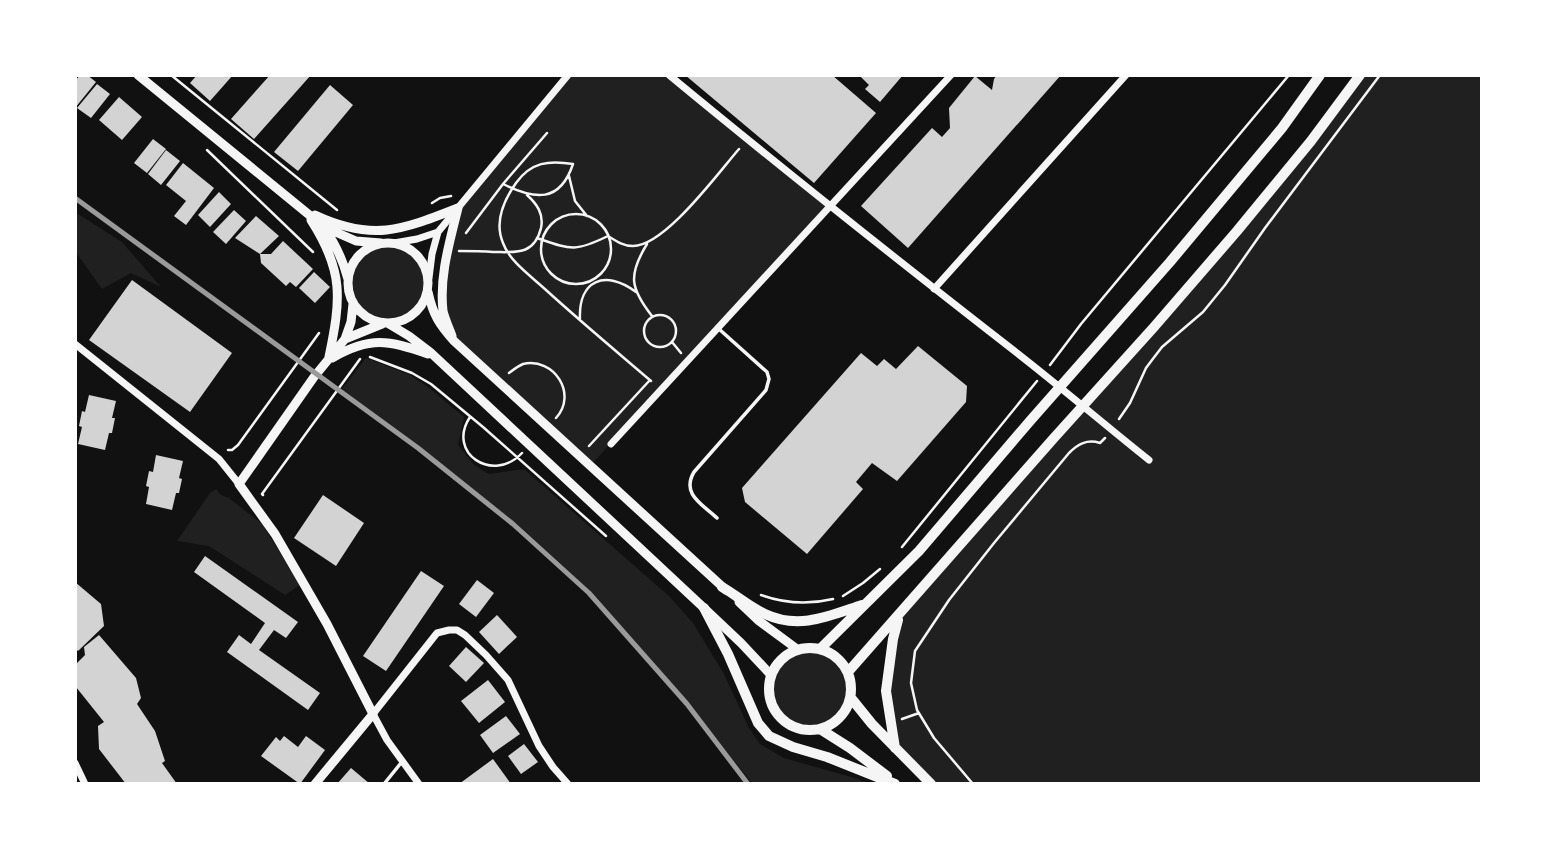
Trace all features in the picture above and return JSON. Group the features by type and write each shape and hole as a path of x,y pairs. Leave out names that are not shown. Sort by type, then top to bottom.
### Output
{"main road":[{"path":"821,649 919,551 1170,262 1282,128 1320,75"},
{"path":"848,672 1237,231 1311,141 1360,75"},
{"path":"722,587 765,614 791,622 812,621 868,602"},
{"path":"704,608 728,654 758,723 769,736 896,784"},
{"path":"895,748 886,691 898,616"},
{"path":"797,649 821,649 832,653 842,662 852,685 851,698 847,709 831,725 808,730 795,728 784,721 770,701 771,675 786,655 797,649"},
{"path":"851,698 872,724 931,784"},
{"path":"820,729 850,748 896,784"}],"street":[{"path":"138,75 324,227 343,260 349,293 361,314 409,336 435,357 741,643 771,675"},
{"path":"568,75 438,232 429,278 428,292 432,310 439,324 454,341 759,621 797,649"},
{"path":"669,75 1149,460"},
{"path":"611,444 951,75"},
{"path":"934,289 1126,75"},
{"path":"304,210 348,229 374,232 396,230 458,208"},
{"path":"454,341 443,312 443,292 447,255 458,208"},
{"path":"304,210 324,241 335,268 338,301 328,361"},
{"path":"324,227 356,241 381,243 417,239 438,232"},
{"path":"348,280 351,267 358,256 381,243"},
{"path":"394,243 407,247 418,255 429,278"},
{"path":"345,339 386,324 402,322 414,315 423,305 428,292"},
{"path":"239,484 314,377 345,339 353,304"},
{"path":"328,361 363,343 385,342 400,344 435,357"},
{"path":"75,344 219,459 239,484 275,534 327,624 387,740 419,784"},
{"path":"315,784 437,633 449,630 457,630 465,635 508,680 539,746 568,784"},
{"path":"75,763 85,784"}],"lane":[{"path":"717,518 692,495 690,479 766,390 769,379 767,372 718,328"},
{"path":"384,784 403,761"}],"path":[{"path":"171,75 340,212"},
{"path":"895,555 1081,324 1289,75"},
{"path":"973,784 934,738 917,710 911,683 915,650 949,600 1069,453 1081,443 1100,443 1111,431 1130,403 1152,360 1162,347 1203,312 1225,285 1380,75"},
{"path":"464,235 547,133"},
{"path":"608,236 635,246 649,241 674,224 747,140"},
{"path":"202,145 319,257"},
{"path":"503,184 512,188 524,193 533,195 550,193 565,183 573,164 541,164 524,173 512,188 502,210 499,225 503,243 516,263 661,389"},
{"path":"569,176 576,201 587,216"},
{"path":"461,243 458,251 517,253 530,247 537,238 542,215 534,201 524,193"},
{"path":"576,214 587,216 606,230 611,254 600,275 578,284 567,283 557,279 543,261 542,240 555,221 576,214"},
{"path":"537,238 574,248 608,236"},
{"path":"649,241 635,266 633,283 642,303 653,316"},
{"path":"580,321 580,302 586,288 592,284 615,281 636,292"},
{"path":"653,316 667,316 674,323 675,338 668,345 658,347 646,339 646,324 653,316"},
{"path":"225,451 238,445 325,326"},
{"path":"268,504 262,494 364,354 412,373 431,384 609,539"},
{"path":"590,447 650,380"},
{"path":"549,410 559,419"},
{"path":"779,602 799,604 841,597 863,583 887,562"}],"shaded area":[{"path":"568,75 669,75 830,206 590,466 454,341 443,292 458,208"},
{"path":"1360,75 1482,75 1482,784 931,784 895,748 886,698 898,616 1123,361"},
{"path":"75,212 122,242 161,287 131,273 102,289 75,251"},
{"path":"389,245 404,248 416,257 425,269 428,284 425,299 416,311 404,320 389,323 374,320 362,311 353,299 350,284 353,269 362,257 374,248"},
{"path":"366,358 410,375 464,417 458,445 474,465 489,474 524,469 670,597 693,623 724,674 749,728 760,744 784,758 869,784 753,784 661,671 592,592 515,522 342,389"},
{"path":"216,489 262,524 300,585 285,595 209,546 177,541 210,493"},
{"path":"803,651 817,651 831,657 842,668 848,689 845,704 837,716 817,727 803,727 789,721 778,710 772,696 772,682 778,668 789,657"}],"building":[{"path":"80,75 87,75 96,82 75,108 75,81"},
{"path":"197,75 233,75 210,101 190,83"},
{"path":"270,75 311,75 254,139 231,119"},
{"path":"685,75 832,75 876,113 814,183"},
{"path":"859,75 903,75 880,102 865,89 869,85"},
{"path":"997,75 1061,75 908,248 861,206 932,128 942,137 950,128 949,108 975,76 992,90"},
{"path":"97,84 110,94 91,118 77,108"},
{"path":"330,85 353,105 298,171 274,152"},
{"path":"119,97 142,117 122,140 99,120"},
{"path":"153,139 166,149 147,173 134,163"},
{"path":"166,150 180,161 161,185 148,174"},
{"path":"183,163 214,188 186,225 174,216 186,201 166,185"},
{"path":"219,192 231,204 210,227 198,215"},
{"path":"234,210 246,221 226,244 213,232"},
{"path":"256,216 279,236 260,254 235,238"},
{"path":"283,241 313,269 296,287 290,282 286,286 261,263 260,254 271,254"},
{"path":"314,272 330,287 315,303 299,288"},
{"path":"132,280 232,353 190,412 89,340"},
{"path":"918,346 967,386 966,402 897,481 872,463 856,482 863,489 807,554 745,502 742,488 861,353 877,366 884,359 896,369"},
{"path":"89,395 116,401 112,433 109,433 105,450 78,444 82,411 85,412"},
{"path":"156,455 183,461 179,493 176,493 172,510 146,504 149,471 153,472"},
{"path":"323,495 364,523 336,566 294,538"},
{"path":"205,556 298,622 286,638 274,630 259,650 320,693 308,710 227,652 239,635 251,644 265,623 194,572"},
{"path":"421,571 444,586 386,671 363,656"},
{"path":"477,580 494,593 476,617 459,604"},
{"path":"75,582 101,604 104,626 78,651 75,648"},
{"path":"497,615 517,637 499,654 479,632"},
{"path":"99,635 136,678 141,698 137,704 155,731 165,761 162,763 177,784 126,784 99,749 98,726 104,722 76,687 75,665 85,655 84,647"},
{"path":"466,647 484,663 466,682 449,666"},
{"path":"488,680 505,702 479,723 461,701"},
{"path":"506,716 520,734 493,753 480,735"},
{"path":"284,736 298,747 306,736 325,750 300,784 261,756 276,737 280,741"},
{"path":"524,744 538,762 521,774 508,756"},
{"path":"493,759 511,784 459,784"},
{"path":"351,768 370,784 337,784"}],"railway":[{"path":"75,198 418,448 513,524 589,593 687,704 748,784"}]}
